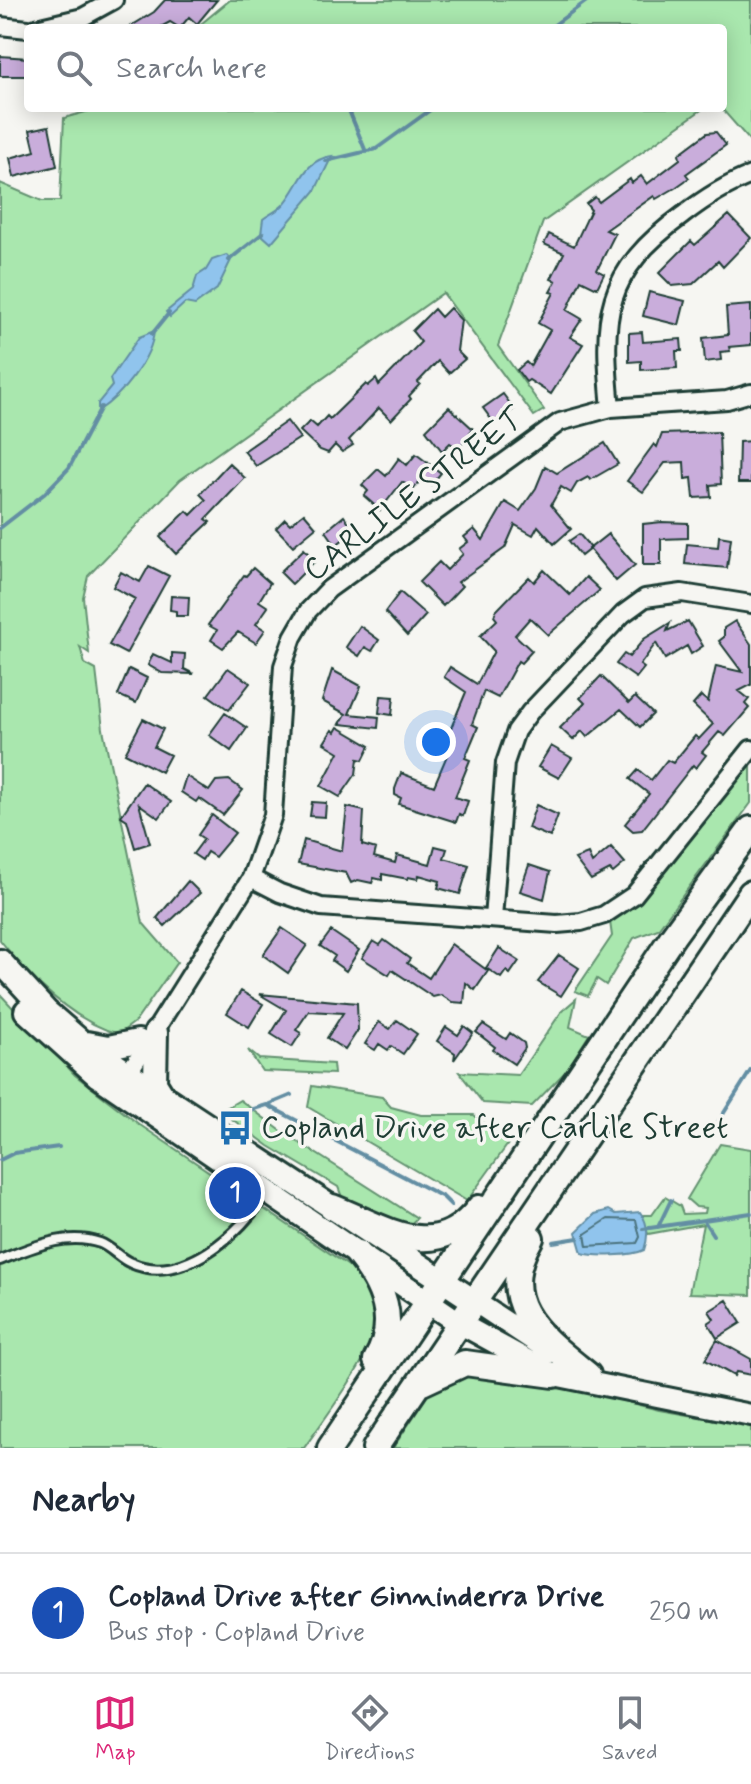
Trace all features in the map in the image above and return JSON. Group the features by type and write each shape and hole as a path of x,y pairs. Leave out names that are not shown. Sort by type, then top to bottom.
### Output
{"main road":[{"path":"335,1441 533,1141 673,936 751,829"},
{"path":"588,1375 549,1344 526,1315 516,1289 520,1257 604,1108 751,893"},
{"path":"0,961 46,1011 122,1077"},
{"path":"0,979 50,1037 122,1077 168,1109 208,1128 474,1301"},
{"path":"82,1042 108,1047 152,1030 155,1083 183,1136 459,1323"},
{"path":"332,1207 405,1237 441,1239 465,1226 533,1141"},
{"path":"375,1448 570,1166"},
{"path":"335,1441 384,1347 389,1326 379,1286 357,1253"},
{"path":"416,1386 465,1363 554,1375"}],"street":[{"path":"53,24 83,17 114,0"},
{"path":"0,26 24,29"},
{"path":"611,408 606,327 615,292 629,265 658,233 723,185 751,175"},
{"name":"CARLILE STREET","path":"122,1077 251,878 273,815 283,666 293,637 308,611 340,579 538,435 573,417 611,408 727,400 751,393"},
{"path":"493,919 505,763 516,731 530,712 623,614 645,598 682,593 751,604"},
{"path":"251,878 280,893 321,907 581,922 615,910 642,886 751,749"},
{"path":"474,1301 588,1375 751,1415"},
{"path":"459,1323 554,1375 641,1389"}],"lane":[{"path":"0,1260 52,1240 100,1243 132,1264 166,1269 219,1247 248,1222 267,1193"}],"green space":[{"path":"230,0 751,0 751,142 725,112 727,112 727,24 201,24"},
{"path":"86,112 698,112 543,222 498,346 544,410 534,416 443,293 180,480 88,576 83,597 89,653 80,647 85,664 96,670 103,729 143,923 177,962 136,1021 119,1034 69,1009 24,969 0,940 0,183 42,201 60,201 64,118"},
{"path":"751,761 751,803 658,929 634,938 606,985 597,979 588,996 575,991 612,936 610,922 635,903"},
{"path":"0,994 75,1075 140,1125 353,1269 373,1307 375,1332 354,1375 304,1448 0,1448"},
{"path":"576,999 570,1027 589,1035 566,1071 532,1106 483,1103 459,1072 518,1075 562,1011"},
{"path":"248,1050 259,1059 333,1064 334,1074 262,1071"},
{"path":"312,1086 382,1097 391,1107 421,1115 474,1115 508,1144 467,1201 308,1107"},
{"path":"240,1100 284,1133 417,1218 405,1229 342,1197 338,1187 269,1146 221,1111"},
{"path":"720,1144 751,1149 751,1295 689,1293 703,1224 648,1234 642,1215 652,1215 665,1197 680,1206 683,1214 705,1213 706,1208 696,1207 687,1199"},
{"path":"455,1371 509,1372 659,1410 751,1426 751,1448 393,1448 428,1395"}],"water":[{"path":"332,156 315,191 271,243 261,234 263,219 284,204 309,168 322,158"},
{"path":"226,255 232,258 217,289 195,305 185,303 170,317 166,312 193,290 197,276 206,270 212,260"},
{"path":"154,331 148,353 134,376 98,411 98,403 112,386 110,379 139,337"},
{"path":"609,1210 616,1214 640,1212 647,1230 644,1250 613,1255 582,1253 576,1232 595,1214"}],"building":[{"path":"165,0 217,0 197,24 189,17 183,24 134,24 154,12"},
{"path":"0,56 24,58 24,76 0,76"},
{"path":"49,126 57,166 14,177 10,158 35,151 30,130"},
{"path":"716,132 726,145 686,174 689,178 656,199 654,196 606,230 615,234 597,270 604,274 597,288 581,280 567,310 582,319 570,337 583,344 551,394 529,380 526,382 517,370 526,362 530,366 550,330 538,323 554,293 550,292 556,281 551,279 564,253 544,244 549,234 574,246 591,210 586,204 595,197 599,202 630,179 632,183 641,176 647,184 680,159 679,154 707,133"},
{"path":"729,215 751,238 723,267 718,261 693,284 672,286 659,273 691,241 695,245"},
{"path":"649,292 685,301 679,325 643,316"},
{"path":"751,305 751,345 729,347 730,351 720,352 721,360 705,362 703,338 728,335 726,307"},
{"path":"450,308 461,320 457,351 465,359 449,373 438,361 418,382 420,384 409,396 411,399 391,420 379,408 349,440 353,445 342,452 335,445 328,453 320,450 300,431 310,421 317,427 327,416 330,419 366,384 368,386 376,379 379,385 421,342 412,331 434,309 441,317"},
{"path":"642,332 643,342 681,339 682,351 676,351 677,368 641,370 641,361 629,362 629,333"},
{"path":"503,394 514,409 494,423 483,408"},
{"path":"449,407 473,429 459,449 450,443 442,451 426,430"},
{"path":"287,421 300,438 256,466 244,451"},
{"path":"719,432 721,484 710,485 711,497 694,498 692,478 685,479 684,462 665,463 643,492 627,481 654,444 657,447 662,434"},
{"path":"751,441 751,483 738,483 739,442"},
{"path":"605,443 618,464 590,480 588,477 577,483 571,493 561,487 551,505 571,529 554,544 538,526 533,535 515,525 505,548 458,582 462,586 443,606 419,582 439,562 447,570 463,554 459,549 468,542 464,537 474,529 483,540 505,502 520,511 536,488 545,466 557,473"},
{"path":"416,454 441,473 431,485 422,478 414,489 402,482 380,510 364,496 368,491 362,485 378,469 386,476 399,458 407,465"},
{"path":"229,463 245,478 206,519 210,522 176,554 160,537 187,511 191,515 206,500 200,494"},
{"path":"304,513 316,527 293,546 276,528 285,519 290,524"},
{"path":"344,516 355,530 336,545 326,531"},
{"path":"688,523 688,538 661,539 661,565 643,565 643,524"},
{"path":"579,534 591,548 581,556 569,541"},
{"path":"608,534 635,565 616,581 589,549"},
{"path":"719,536 731,538 727,568 685,564 687,544 718,547"},
{"path":"304,549 315,561 292,584 280,572"},
{"path":"149,566 169,576 126,654 109,645 135,599 113,587 121,572 140,582"},
{"path":"253,568 270,583 259,601 268,607 256,624 265,630 256,643 238,632 223,648 211,640 217,630 208,625 244,575"},
{"path":"544,570 570,595 586,577 600,590 548,635 530,618 515,635 532,651 521,663 518,661 498,698 484,691 472,724 478,727 465,758 470,760 455,797 468,801 463,816 459,814 456,822 399,804 401,798 395,795 395,789 401,773 434,786 448,753 431,746 435,735 446,740 466,692 444,677 450,667 477,684 494,651 480,636 497,620 494,616 496,611 529,577 534,582"},
{"path":"400,592 426,615 407,636 385,612"},
{"path":"171,596 189,597 188,616 176,616 176,611 170,610"},
{"path":"688,621 703,646 691,654 687,646 665,659 656,643 640,665 644,668 636,678 616,664 624,654 629,657 644,639 670,623 667,631"},
{"path":"735,621 751,644 751,685 739,691 749,699 745,704 749,708 725,736 719,732 702,752 706,755 696,768 693,765 642,830 633,831 625,824 649,794 630,779 638,770 651,780 667,760 673,763 695,736 699,739 713,724 693,705 701,696 708,702 716,666 742,672 719,641 724,637 724,628"},
{"path":"360,626 379,640 372,651 365,647 359,656 346,647"},
{"path":"172,653 185,654 184,669 194,674 162,673 148,665 153,654 172,663"},
{"path":"228,668 250,683 229,710 208,695"},
{"path":"129,669 147,678 136,703 118,695"},
{"path":"332,670 361,686 349,714 379,717 378,728 340,724 346,714 322,701"},
{"path":"601,676 629,703 635,697 653,714 640,727 621,709 587,737 582,731 573,740 560,728 585,703 580,698"},
{"path":"381,696 394,697 392,715 379,713"},
{"path":"225,713 247,728 231,751 209,735"},
{"path":"143,719 163,729 154,747 170,755 161,772 125,753"},
{"path":"338,727 370,746 363,760 358,759 356,774 340,797 321,786 339,752 324,743 332,730 335,732"},
{"path":"551,746 572,758 559,778 538,767"},
{"path":"186,776 209,791 216,781 229,780 243,790 223,815 199,798 196,802 181,792"},
{"path":"144,783 171,802 159,818 139,804 150,843 135,848 127,820 121,816"},
{"path":"312,802 326,803 325,817 310,816"},
{"path":"536,805 558,815 550,837 528,828"},
{"path":"347,807 364,811 362,845 376,849 374,857 395,863 397,855 430,864 435,846 447,849 444,858 469,865 460,894 438,888 440,881 419,875 418,879 408,879 382,874 382,880 374,878 372,883 358,880 351,883 346,873 298,864 304,840 342,851"},
{"path":"212,815 235,833 215,857 207,852 202,860 193,854 204,839 198,835"},
{"path":"611,847 625,863 613,873 610,870 591,880 575,859 588,854 592,863"},
{"path":"529,865 550,872 544,899 520,891"},
{"path":"188,881 200,893 165,926 157,918"},
{"path":"282,928 307,945 288,973 263,955"},
{"path":"331,931 359,950 346,971 332,961 335,956 320,946"},
{"path":"384,940 410,959 407,963 429,978 451,944 488,971 475,990 466,983 464,1003 452,1002 441,995 433,997 392,970 389,975 362,958 373,941 380,945"},
{"path":"499,948 519,961 510,974 506,971 501,978 486,968"},
{"path":"559,955 579,968 561,996 538,982"},
{"path":"241,991 263,1004 249,1027 227,1013"},
{"path":"259,994 357,1003 358,1030 345,1050 327,1038 343,1013 309,1011 296,1030 301,1033 292,1047 271,1034 286,1010"},
{"path":"397,1020 417,1034 403,1054 391,1046 388,1050 379,1044 375,1050 365,1044 379,1022 390,1029"},
{"path":"483,1024 506,1039 510,1033 524,1043 525,1048 514,1064 493,1050 495,1047 476,1032"},
{"path":"464,1026 473,1033 454,1060 455,1053 437,1041 446,1027 458,1035"},
{"path":"727,1300 741,1323 717,1338 708,1323 714,1319 709,1311"},
{"path":"717,1340 751,1359 751,1375 736,1372 734,1376 705,1360"}],"waterway":[{"path":"555,24 588,0"},
{"path":"350,112 366,152"},
{"path":"326,161 376,149 427,112"},
{"path":"229,260 263,233"},
{"path":"152,334 169,313"},
{"path":"0,528 44,494 69,468 101,407"},
{"path":"715,1127 751,1070"},
{"path":"268,1105 292,1095"},
{"path":"247,1111 267,1105 443,1197 451,1205"},
{"path":"0,1160 14,1153 59,1147"},
{"path":"658,1227 671,1200"},
{"path":"643,1229 751,1213"},
{"path":"704,1221 713,1235"},
{"path":"553,1242 578,1238"}],"place":[{"name":"Copland Drive after Carlile Street","path":"235,1128"},
{"name":"Copland Drive after Ginninderra Drive","path":"235,1193"}]}
